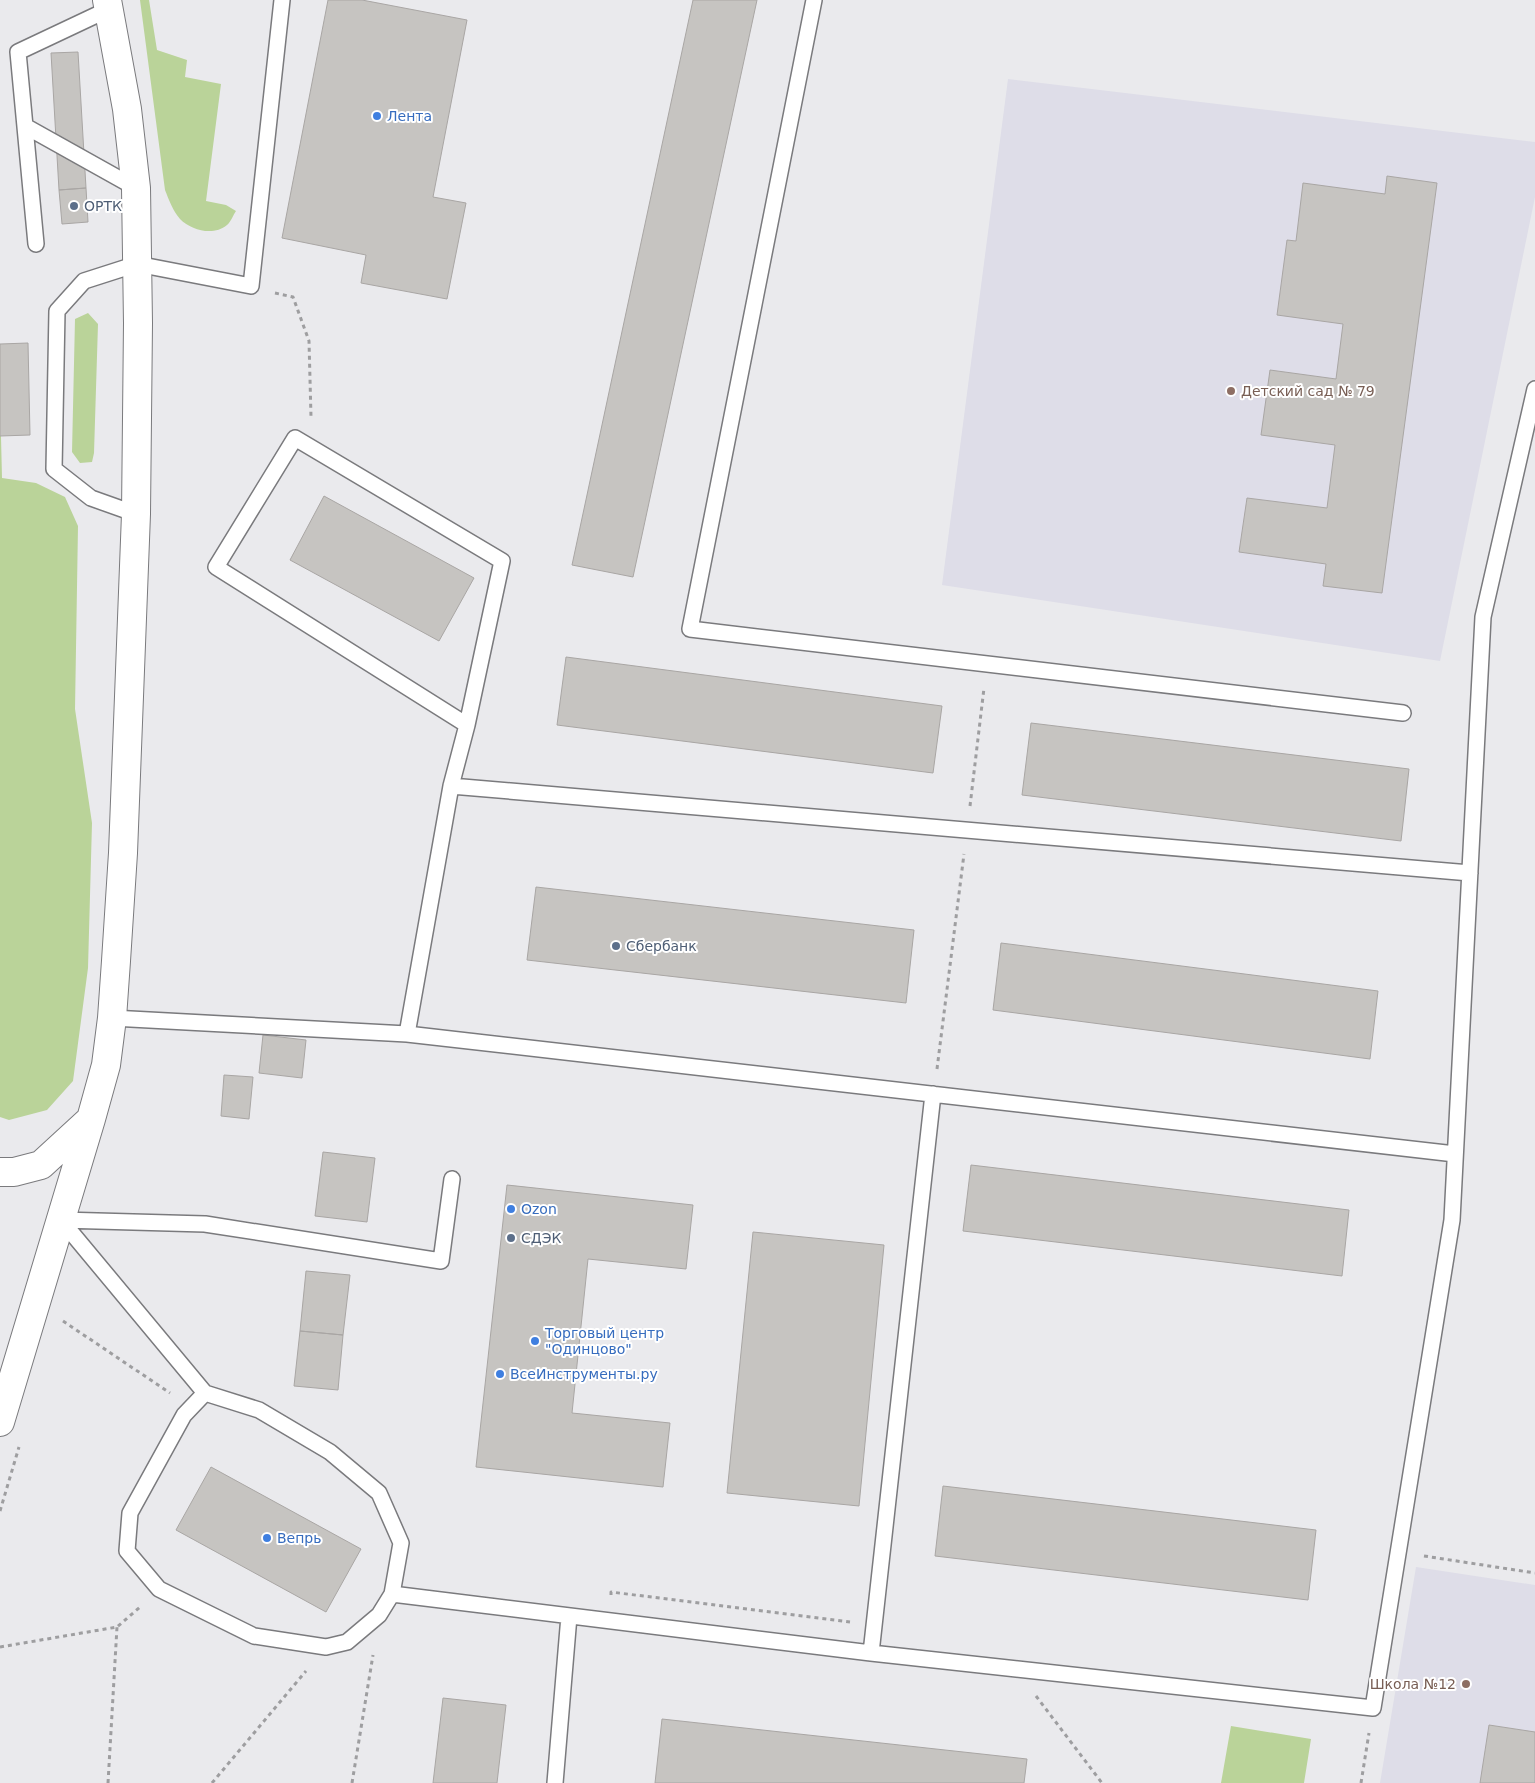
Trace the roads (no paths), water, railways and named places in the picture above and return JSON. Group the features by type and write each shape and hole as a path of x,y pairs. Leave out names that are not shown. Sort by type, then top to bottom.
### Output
{"street":[{"path":"0,1422 91,1120 106,1065 112,1018 124,853 136,514 138,323 136,188 127,109 105,3"},
{"path":"0,1172 14,1172 41,1165 91,1120"}],"lane":[{"path":"136,514 91,498 54,469 57,311 84,281 137,264 251,286 282,0"},
{"path":"814,0 690,629 1403,713"},
{"path":"36,244 18,52 105,3"},
{"path":"25,126 136,188"},
{"path":"392,1594 871,1653 1373,1708 1452,1220 1483,617 1535,389"},
{"path":"407,1034 451,786 467,725 502,561 295,438 216,566 467,725"},
{"path":"451,786 1470,873"},
{"path":"112,1018 407,1034 1455,1154"},
{"path":"871,1653 933,1094"},
{"path":"61,1220 205,1224 441,1261 452,1179"},
{"path":"61,1220 205,1394 258,1410 330,1452 379,1493 401,1543 392,1594 379,1615 348,1642 326,1647 254,1636 159,1589 126,1552 130,1513 184,1415 205,1394"},
{"path":"555,1783 569,1616"}],"place":[{"name":"Лента","path":"377,116"},
{"name":"ОРТК","path":"74,206"},
{"name":"Детский сад № 79","path":"1231,391"},
{"name":"Сбербанк","path":"616,946"},
{"name":"Ozon","path":"511,1209"},
{"name":"СДЭК","path":"511,1238"},
{"name":"Торговый центр \"Одинцово\"","path":"535,1341"},
{"name":"ВсеИнструменты.ру","path":"500,1374"},
{"name":"Вепрь","path":"267,1538"},
{"name":"Школа №12","path":"1466,1684"}]}
